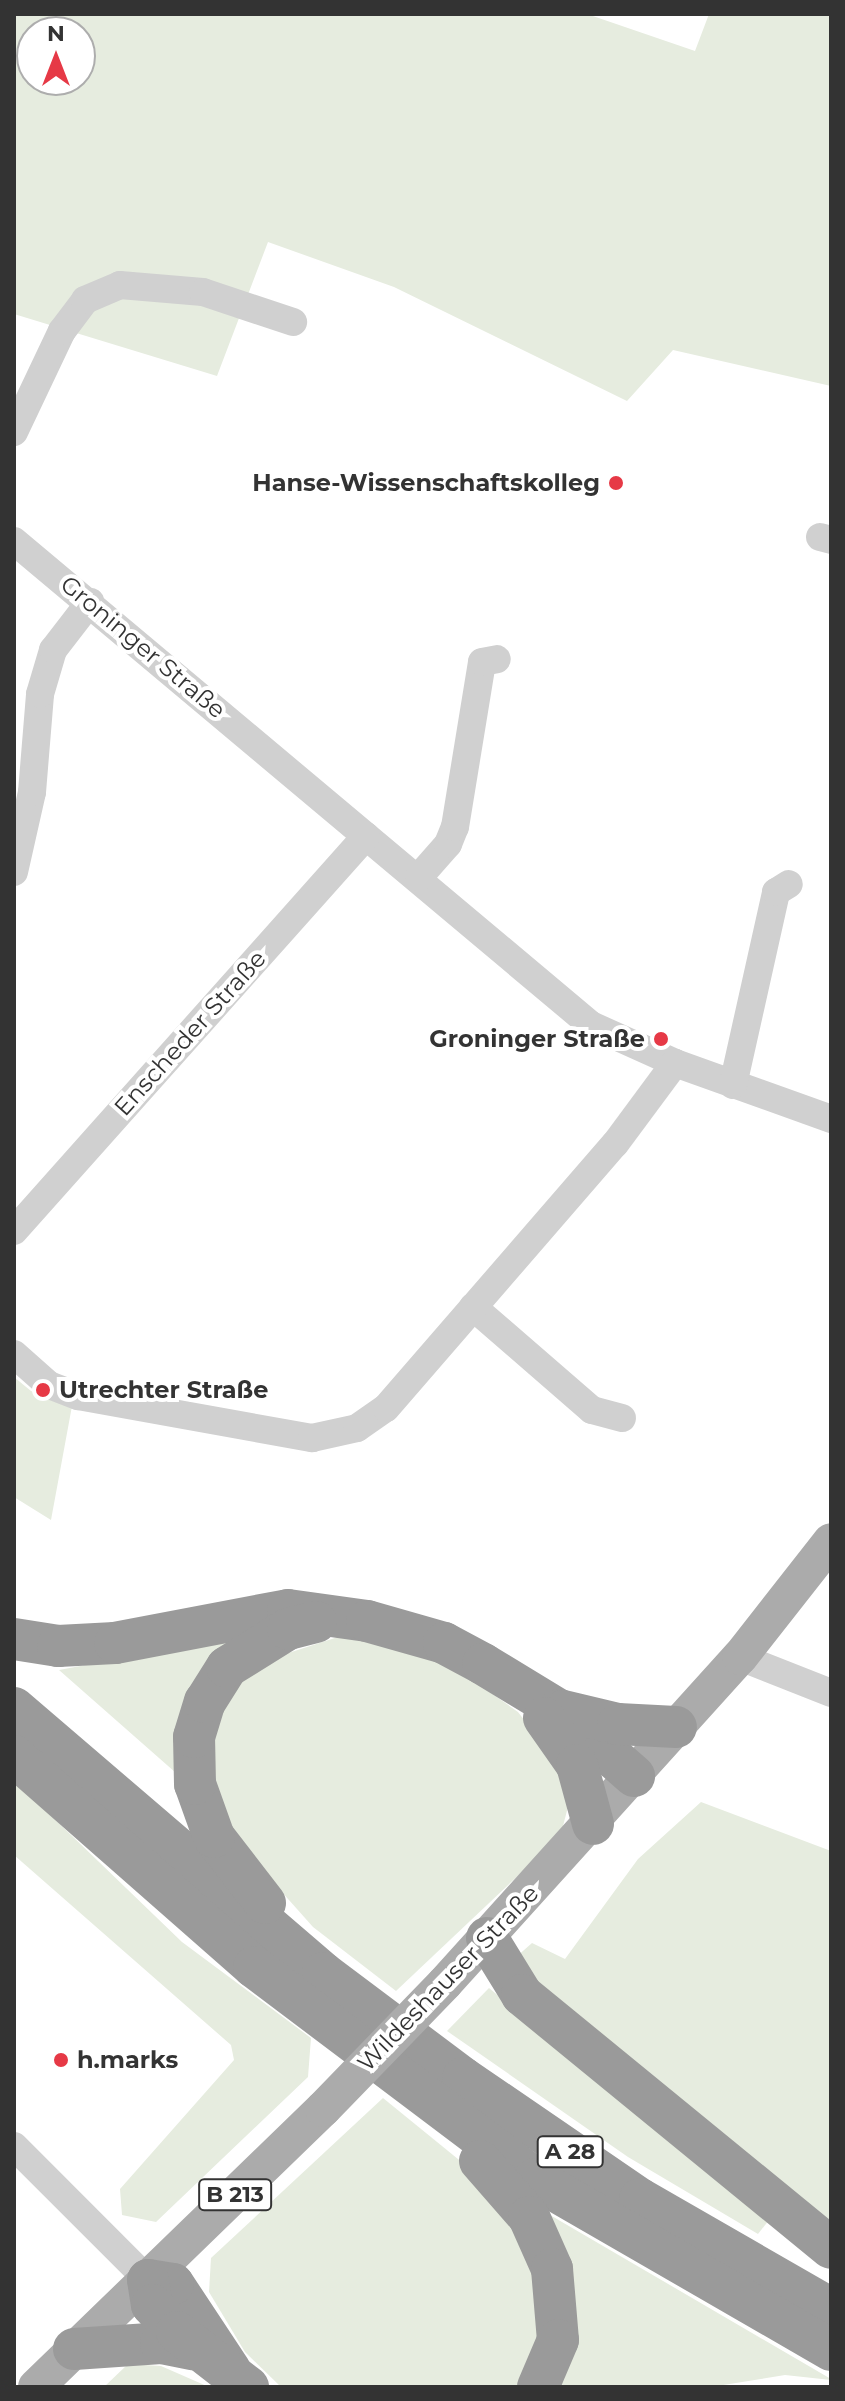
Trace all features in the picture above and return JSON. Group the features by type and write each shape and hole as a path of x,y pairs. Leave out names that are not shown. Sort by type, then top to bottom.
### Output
{"highway":[{"path":"14,1639 58,1646 104,1644 276,1611 336,1617 444,1643 541,1701 634,1776"},
{"path":"323,1973 305,1937 263,1901 214,1837 195,1784 194,1737 205,1702 227,1667 288,1629 336,1617"},
{"path":"541,1701 618,1724 676,1727"},
{"path":"541,1701 577,1765 593,1824"},
{"name":"A 28","path":"14,1708 323,1973 551,2140 640,2199 831,2309"},
{"name":"A 28","path":"14,1756 175,1901 373,2060 535,2179 831,2350"},
{"path":"487,1938 522,1995 831,2248"},
{"path":"373,2060 404,2103 490,2169 529,2217 552,2269 559,2316 551,2364 538,2387"},
{"path":"148,2280 173,2284 239,2379 193,2349 152,2305 148,2280"},
{"path":"74,2349 161,2343 193,2349"}],"main road":[{"name":"Wildeshauser Straße","path":"36,2387 323,2109 445,1983 593,1824 740,1657 831,1541"}],"street":[{"path":"14,432 62,331 85,300 120,285 203,292 293,322"},
{"name":"Groninger Straße","path":"14,541 419,877 591,1025 675,1063 831,1119"},
{"path":"14,872 32,792 40,694 53,650 90,602"},
{"path":"419,877 448,844 455,827 482,662 497,659"},
{"name":"Enscheder Straße","path":"14,1231 366,836"},
{"path":"733,1085 776,892 789,884"},
{"path":"14,1354 49,1385 78,1396 312,1438 357,1428 386,1408 615,1144 675,1063"},
{"path":"473,1307 592,1410 622,1418"},
{"path":"740,1657 831,1693"},
{"path":"14,2146 148,2280"}],"shaded area":[{"path":"14,14 587,14 695,51 709,14 831,14 831,386 673,350 627,401 394,287 268,242 217,376 14,314"},
{"path":"14,1377 31,1391 72,1406 51,1520 14,1497"},
{"path":"233,1634 184,1780 59,1670 91,1664"},
{"path":"338,1637 386,1642 460,1671 518,1712 558,1764 569,1803 563,1826 543,1852 396,1991 313,1927 239,1844 212,1783 213,1719 238,1681 276,1657"},
{"path":"14,1780 182,1942 311,2038 308,2077 156,2222 122,2215 120,2189 234,2060 231,2045 14,1855"},
{"path":"701,1802 831,1851 831,2234 566,2016 515,1958 532,1943 565,1959 638,1859"},
{"path":"489,1988 769,2220 758,2234 628,2157 447,2031"},
{"path":"383,2098 469,2168 517,2225 543,2279 547,2331 521,2387 281,2387 245,2352 209,2292 211,2258"},
{"path":"538,2208 831,2380 785,2375 711,2387 560,2387 573,2345"},
{"path":"128,2364 161,2366 209,2387 104,2387"}],"place":[{"name":"Hanse-Wissenschaftskolleg","path":"616,483"},
{"name":"Groninger Straße","path":"661,1039"},
{"name":"Utrechter Straße","path":"43,1390"},
{"name":"h.marks","path":"61,2060"}]}
